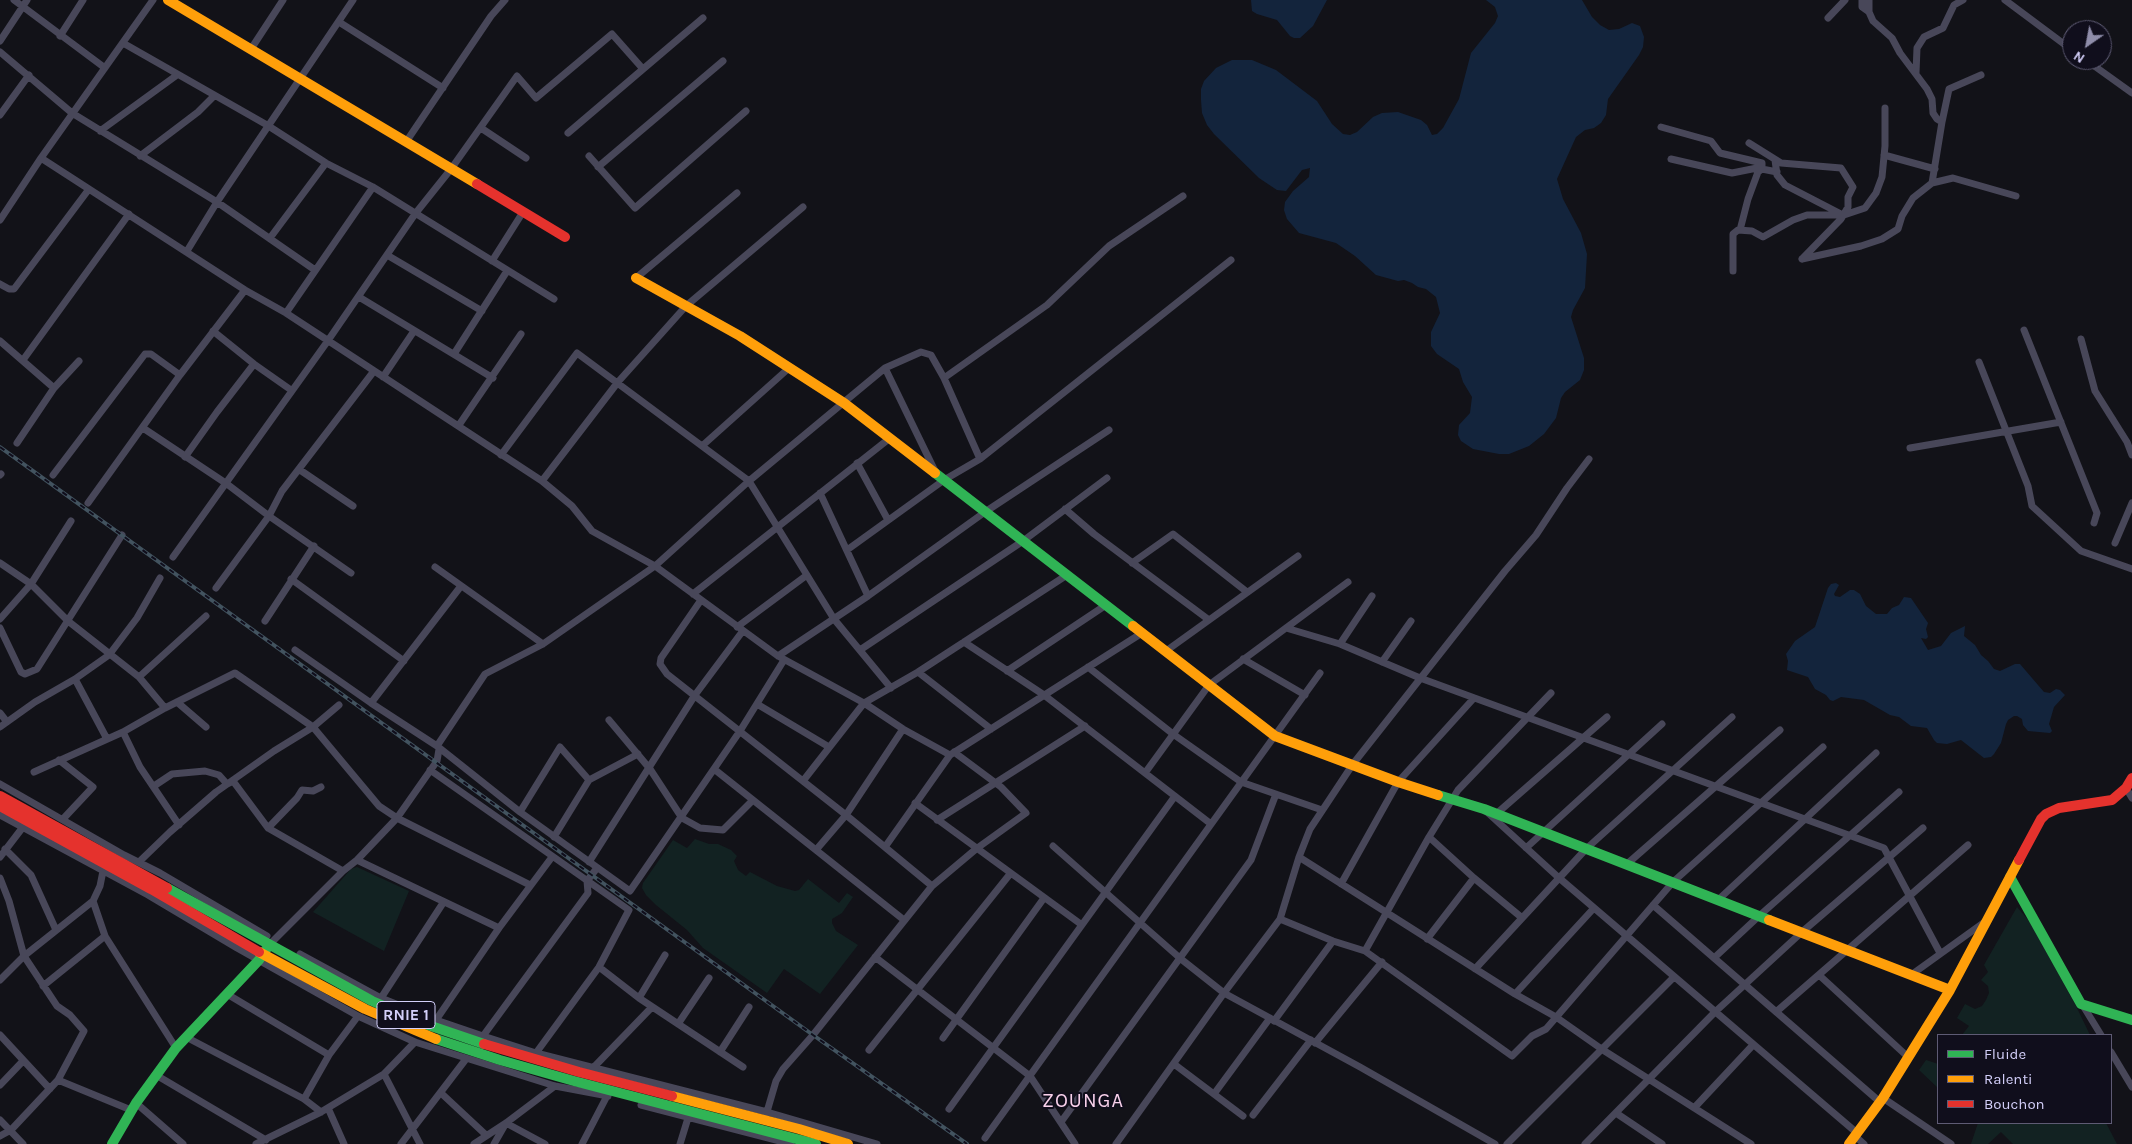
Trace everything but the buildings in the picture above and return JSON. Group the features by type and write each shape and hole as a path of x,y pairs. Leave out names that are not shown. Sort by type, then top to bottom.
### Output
{"main road":[{"path":"168,0 565,237"},
{"path":"636,278 740,336 844,403 1275,736 1452,801 1484,809 1494,816 1586,848 1950,990"},
{"path":"1853,1138 1881,1100 1950,990 2041,820 2046,814 2059,808 2112,800 2126,788 2132,778"},
{"name":"RNIE 1","path":"0,796 271,942 372,1001 428,1025 504,1051 579,1072 766,1116 848,1144"},
{"name":"RNIE 1","path":"0,806 151,888 261,957 365,1009 434,1038 500,1060 574,1081 816,1144"},
{"path":"2010,877 2082,1004 2132,1020"},
{"path":"112,1144 134,1107 176,1048 261,957 271,942"}],"street":[{"path":"14,0 25,3 60,36 105,68"},
{"path":"60,36 83,0"},
{"path":"0,220 72,113 153,0"},
{"path":"187,251 217,202 352,0"},
{"path":"406,142 491,16 505,0"},
{"path":"1828,18 1845,0"},
{"path":"1864,0 1880,29 1892,38 1916,73 1932,99 1933,113 1942,122"},
{"path":"1916,73 1916,48 1924,37 1943,28 1954,5 1963,0"},
{"path":"2005,0 2062,43"},
{"path":"251,50 280,1"},
{"path":"0,41 25,3"},
{"path":"568,133 703,18"},
{"path":"338,22 443,88"},
{"path":"172,557 227,484 291,390 328,342 415,214 451,169 518,76 536,98 612,34 643,69"},
{"path":"123,43 267,126 326,163 373,187 554,299"},
{"path":"0,52 72,113 217,202 315,270"},
{"path":"598,167 723,61"},
{"path":"2100,70 2132,93"},
{"path":"1,110 29,75"},
{"path":"100,131 178,75"},
{"path":"1932,183 1949,89 1981,75"},
{"path":"140,156 198,112 214,96"},
{"path":"1733,271 1733,234 1740,230 1752,232 1763,237 1793,220 1807,215 1844,215 1864,208 1876,193 1882,177 1886,108"},
{"path":"589,156 635,208 746,111"},
{"path":"1661,127 1710,141 1720,153 1762,163 1762,169 1758,172 1752,186 1740,230"},
{"path":"481,128 526,158"},
{"path":"1749,143 1781,163 1841,168 1853,187 1848,197 1848,207 1844,215 1802,259 1861,246 1882,239 1898,230 1902,216 1913,198 1932,183 1952,178 2016,196"},
{"path":"1884,155 1934,169"},
{"path":"41,158 459,425 542,481 572,506 592,531 655,566 781,658 864,703 903,729 952,754 995,783 1026,813 976,849 932,886 813,1035 783,1069 776,1081 766,1116"},
{"path":"1670,159 1732,173 1757,168 1777,172"},
{"path":"1775,160 1777,172 1785,185 1844,215"},
{"path":"270,238 326,163"},
{"path":"286,313 373,187"},
{"path":"0,284 9,289 14,289 18,285 89,189"},
{"path":"636,278 737,193"},
{"path":"944,378 1047,304 1110,246 1183,196"},
{"path":"542,481 618,382 686,306 803,207"},
{"path":"492,261 523,212"},
{"path":"23,360 129,214"},
{"path":"387,255 482,310"},
{"path":"847,550 888,520 940,477 980,459 1231,260"},
{"path":"454,354 508,271"},
{"path":"88,503 180,375 245,290"},
{"path":"359,297 493,378"},
{"path":"2024,330 2097,513 2094,524"},
{"path":"213,331 254,364 291,390"},
{"path":"383,377 414,331"},
{"path":"459,425 493,378 521,334"},
{"path":"2081,339 2095,391 2127,442 2132,455"},
{"path":"0,341 54,388"},
{"path":"271,942 343,870 357,860 397,818 437,761 438,747 481,678 543,644 655,566 749,481 885,368 922,352 931,355 944,378 980,459"},
{"path":"501,455 577,353 749,481 834,619 891,688"},
{"path":"53,475 145,354 151,354 180,375"},
{"path":"17,443 54,388 79,361"},
{"path":"1979,362 2028,486 2032,506 2081,551 2132,569"},
{"path":"185,457 254,364"},
{"path":"702,446 789,368"},
{"path":"885,368 940,477"},
{"path":"216,588 269,516 282,491 300,470 374,371"},
{"path":"1910,448 2061,422"},
{"path":"143,428 227,484 269,516 351,573"},
{"path":"296,650 438,747 520,812 630,891 740,731 757,704 781,658 985,512 1109,430"},
{"path":"693,594 890,438"},
{"path":"1116,1144 1224,993 1280,919 1299,857 1310,830 1353,764 1536,535 1589,459"},
{"path":"858,463 888,520"},
{"path":"300,470 353,506"},
{"path":"860,650 1023,541 1107,478"},
{"path":"820,493 868,596"},
{"path":"2115,544 2132,502"},
{"path":"1065,508 1132,563 1209,620"},
{"path":"0,619 31,584 71,521"},
{"path":"1132,563 1173,534 1247,592"},
{"path":"0,628 21,672 25,674 37,669 122,535"},
{"path":"265,621 314,546"},
{"path":"1166,651 1298,556"},
{"path":"0,563 31,584 68,621 139,677 165,708"},
{"path":"435,567 543,644"},
{"path":"589,862 739,629 807,575"},
{"path":"803,781 864,703 918,672 1067,575"},
{"path":"0,727 35,702 109,655 137,618 160,578"},
{"path":"291,580 404,661"},
{"path":"1145,773 1209,685 1348,582"},
{"path":"371,703 461,586"},
{"path":"1340,644 1372,596"},
{"path":"701,600 661,658 660,664 667,674 846,814 932,886"},
{"path":"1007,671 1106,605"},
{"path":"139,677 206,616"},
{"path":"1382,662 1411,621"},
{"path":"1286,628 1340,644 1420,678 1884,848 1940,953"},
{"path":"885,848 915,803 952,754 1142,633"},
{"path":"964,642 1044,695 1211,824"},
{"path":"1243,659 1305,695"},
{"path":"1088,667 1174,734 1242,782 1322,810"},
{"path":"918,672 991,729"},
{"path":"985,1138 1320,673"},
{"path":"34,772 123,732 165,708 235,674 313,727 379,806 397,818 530,885"},
{"path":"74,679 107,739"},
{"path":"1365,951 1458,790 1551,694"},
{"path":"1341,884 1398,782 1474,698"},
{"path":"178,702 206,727"},
{"path":"757,704 829,747"},
{"path":"140,861 216,792 233,782 274,751 313,727 339,705"},
{"path":"0,712 7,722"},
{"path":"1606,717 1494,816 1558,877 1753,1045 1853,1138 1864,1144"},
{"path":"1475,969 1586,848 1732,717"},
{"path":"609,720 650,769 682,818 700,828 723,830 753,800"},
{"path":"1526,848 1662,724"},
{"path":"937,820 1085,726"},
{"path":"816,850 846,814 903,729"},
{"path":"1627,864 1780,730"},
{"path":"123,732 140,766 179,825"},
{"path":"520,812 560,747 589,780"},
{"path":"1280,919 1333,941 1365,951 1512,1056 1532,1036 1546,1029 1673,882 1823,747"},
{"path":"1718,900 1806,820 1876,752"},
{"path":"554,837 589,780 638,754"},
{"path":"59,760 93,787 63,819"},
{"path":"714,769 904,920"},
{"path":"154,786 172,774 205,770 219,775 228,784 233,782"},
{"path":"430,770 629,910 599,967 536,1053"},
{"path":"233,782 268,828 343,870"},
{"path":"0,784 124,855 140,861 271,942 381,998 436,1020 536,1053 766,1116 878,1144"},
{"path":"268,828 297,798 302,790 317,790 321,786"},
{"path":"2126,788 2132,798"},
{"path":"1714,958 1898,792"},
{"path":"1061,1122 1251,860 1276,794"},
{"path":"949,1109 1175,796"},
{"path":"915,803 1082,925"},
{"path":"0,815 261,957 358,1016 415,1042 555,1086 607,1096 791,1144"},
{"path":"0,857 23,828"},
{"path":"1585,1144 1715,1012 1802,932 1923,828"},
{"path":"1430,836 1474,878 1521,917"},
{"path":"1776,1012 1968,845"},
{"path":"1053,846 1105,893 1224,993 1495,1144"},
{"path":"5,849 31,875 56,930"},
{"path":"436,1020 499,928 552,857"},
{"path":"1299,857 1515,994 1556,1017 1602,1050 1752,1144"},
{"path":"357,860 443,903 499,928"},
{"path":"483,1036 588,893 588,881 597,868"},
{"path":"0,980 24,956 93,901 100,886 103,871"},
{"path":"869,1050 1010,874"},
{"path":"0,878 9,901 24,956 57,1006 70,1015 84,1031 58,1080 11,1130 0,1136"},
{"path":"1427,938 1474,878"},
{"path":"943,1038 1044,898"},
{"path":"93,901 105,936 176,1048"},
{"path":"381,998 443,903"},
{"path":"1653,905 1881,1100 1951,1144"},
{"path":"1515,994 1594,908"},
{"path":"1911,974 1988,919"},
{"path":"43,986 105,936"},
{"path":"1214,1094 1333,941"},
{"path":"639,998 665,955"},
{"path":"875,957 1030,1076 1074,1144"},
{"path":"1253,1115 1313,1041 1382,962"},
{"path":"599,967 639,998 743,1067"},
{"path":"1819,975 1908,1057"},
{"path":"1507,1144 1674,977"},
{"path":"678,1024 709,978"},
{"path":"227,994 329,1055"},
{"path":"2082,1004 2100,1034"},
{"path":"593,1068 652,1007"},
{"path":"720,1052 749,1007"},
{"path":"304,1099 329,1055 358,1016"},
{"path":"0,1035 50,1089"},
{"path":"186,1037 324,1110 344,1144"},
{"path":"256,1144 324,1110 384,1074 415,1042"},
{"path":"1694,1108 1753,1045"},
{"path":"2112,1054 2132,1087"},
{"path":"401,1144 466,1059"},
{"path":"0,1085 23,1061"},
{"path":"1174,1064 1243,1116"},
{"path":"384,1074 420,1144"},
{"path":"156,1075 266,1140"},
{"path":"58,1080 134,1107 183,1144"},
{"path":"474,1144 506,1123 555,1086"},
{"path":"441,1092 486,1135"},
{"path":"582,1144 607,1096"},
{"path":"1616,1113 1662,1144"},
{"path":"680,1144 688,1118"},
{"path":"0,1120 23,1144"},
{"path":"494,1144 506,1123"},
{"path":"506,1123 545,1144"},
{"path":"276,1135 279,1144"}],"shaded area":[{"path":"695,839 709,844 718,844 731,850 737,856 734,861 738,870 746,876 750,872 777,886 795,891 799,890 808,879 839,903 847,893 853,897 842,913 832,919 832,923 836,931 858,945 820,994 784,969 767,993 703,948 687,930 646,895 642,888 643,883 673,840 687,848"},
{"path":"357,867 409,891 384,951 313,912 351,869"},
{"path":"2017,907 2030,922 2090,1034 1963,1034 1969,1026 1957,1018 1965,1004 1975,1009 1982,1006 1989,993 1988,986 1981,980 1988,972 1984,965"},
{"path":"1926,1060 1937,1064 1937,1087 1919,1070"},
{"path":"1978,1124 2107,1124 2117,1144 2013,1144 2001,1132 1988,1144 1971,1144"}],"water":[{"path":"1251,0 1327,0 1313,26 1300,38 1294,38 1290,36 1277,20 1252,11"},
{"path":"1486,0 1582,0 1592,17 1600,25 1609,30 1619,29 1632,23 1640,26 1644,37 1643,47 1639,55 1608,99 1606,115 1601,123 1594,128 1585,130 1576,137 1557,179 1563,199 1581,233 1587,254 1585,288 1571,317 1584,358 1584,370 1580,380 1565,392 1561,398 1556,418 1544,434 1529,446 1509,454 1473,449 1461,441 1458,435 1459,425 1470,413 1472,397 1463,382 1459,369 1437,354 1431,346 1431,332 1440,313 1436,297 1426,289 1404,280 1398,281 1376,275 1355,256 1336,243 1299,233 1287,219 1284,210 1285,202 1293,191 1309,177 1310,168 1302,170 1286,191 1277,190 1259,178 1214,134 1207,125 1202,113 1201,100 1201,89 1204,81 1216,68 1232,60 1252,60 1276,70 1317,101 1332,124 1343,134 1350,135 1357,132 1373,117 1382,113 1398,112 1421,120 1427,125 1432,135 1437,134 1443,128 1459,99 1471,53 1495,23 1498,16 1495,7"},
{"path":"1836,583 1839,585 1834,594 1835,596 1840,597 1850,590 1854,590 1860,594 1866,606 1876,614 1887,614 1892,608 1899,605 1904,597 1911,598 1928,623 1926,629 1928,637 1926,639 1921,638 1928,650 1941,646 1951,633 1965,626 1964,636 1975,645 1981,655 1994,669 2000,671 2015,664 2020,664 2044,692 2050,693 2056,689 2060,690 2065,695 2054,707 2049,724 2052,731 2050,733 2028,731 2023,725 2022,719 2014,716 2008,720 2001,743 1994,754 1991,757 1984,758 1961,740 1947,744 1937,743 1927,728 1911,726 1899,717 1890,715 1864,700 1841,697 1833,701 1830,700 1826,695 1815,689 1808,677 1787,670 1788,661 1786,654 1795,641 1815,627 1828,588 1831,584"}],"railway":[{"path":"0,447 813,1035 967,1144"}],"traffic: fast":[{"path":"935,473 1133,626"},
{"path":"1438,795 1484,809 1769,920"},
{"path":"2010,877 2081,1004 2132,1020"},
{"path":"167,888 372,1001 428,1025 484,1044"},
{"path":"112,1144 136,1103 176,1048 259,960 267,948"},
{"path":"436,1039 574,1081 816,1144"}],"traffic: slow":[{"path":"168,0 477,184"},
{"path":"636,278 740,336 844,403 935,473"},
{"path":"1133,626 1275,736 1438,795"},
{"path":"1849,1144 1883,1098 1950,990 2019,860"},
{"path":"1769,920 1950,990"},
{"path":"259,952 365,1009 436,1039"},
{"path":"672,1096 799,1129 848,1144"}],"traffic: jam":[{"path":"477,184 565,237"},
{"path":"2019,860 2041,819 2046,814 2059,808 2112,800 2126,788 2132,778"},
{"path":"0,796 167,888"},
{"path":"0,806 151,889 259,952"},
{"path":"484,1044 579,1072 672,1096"}],"district":[{"name":"ZOUNGA","path":"1083,1101"}]}
